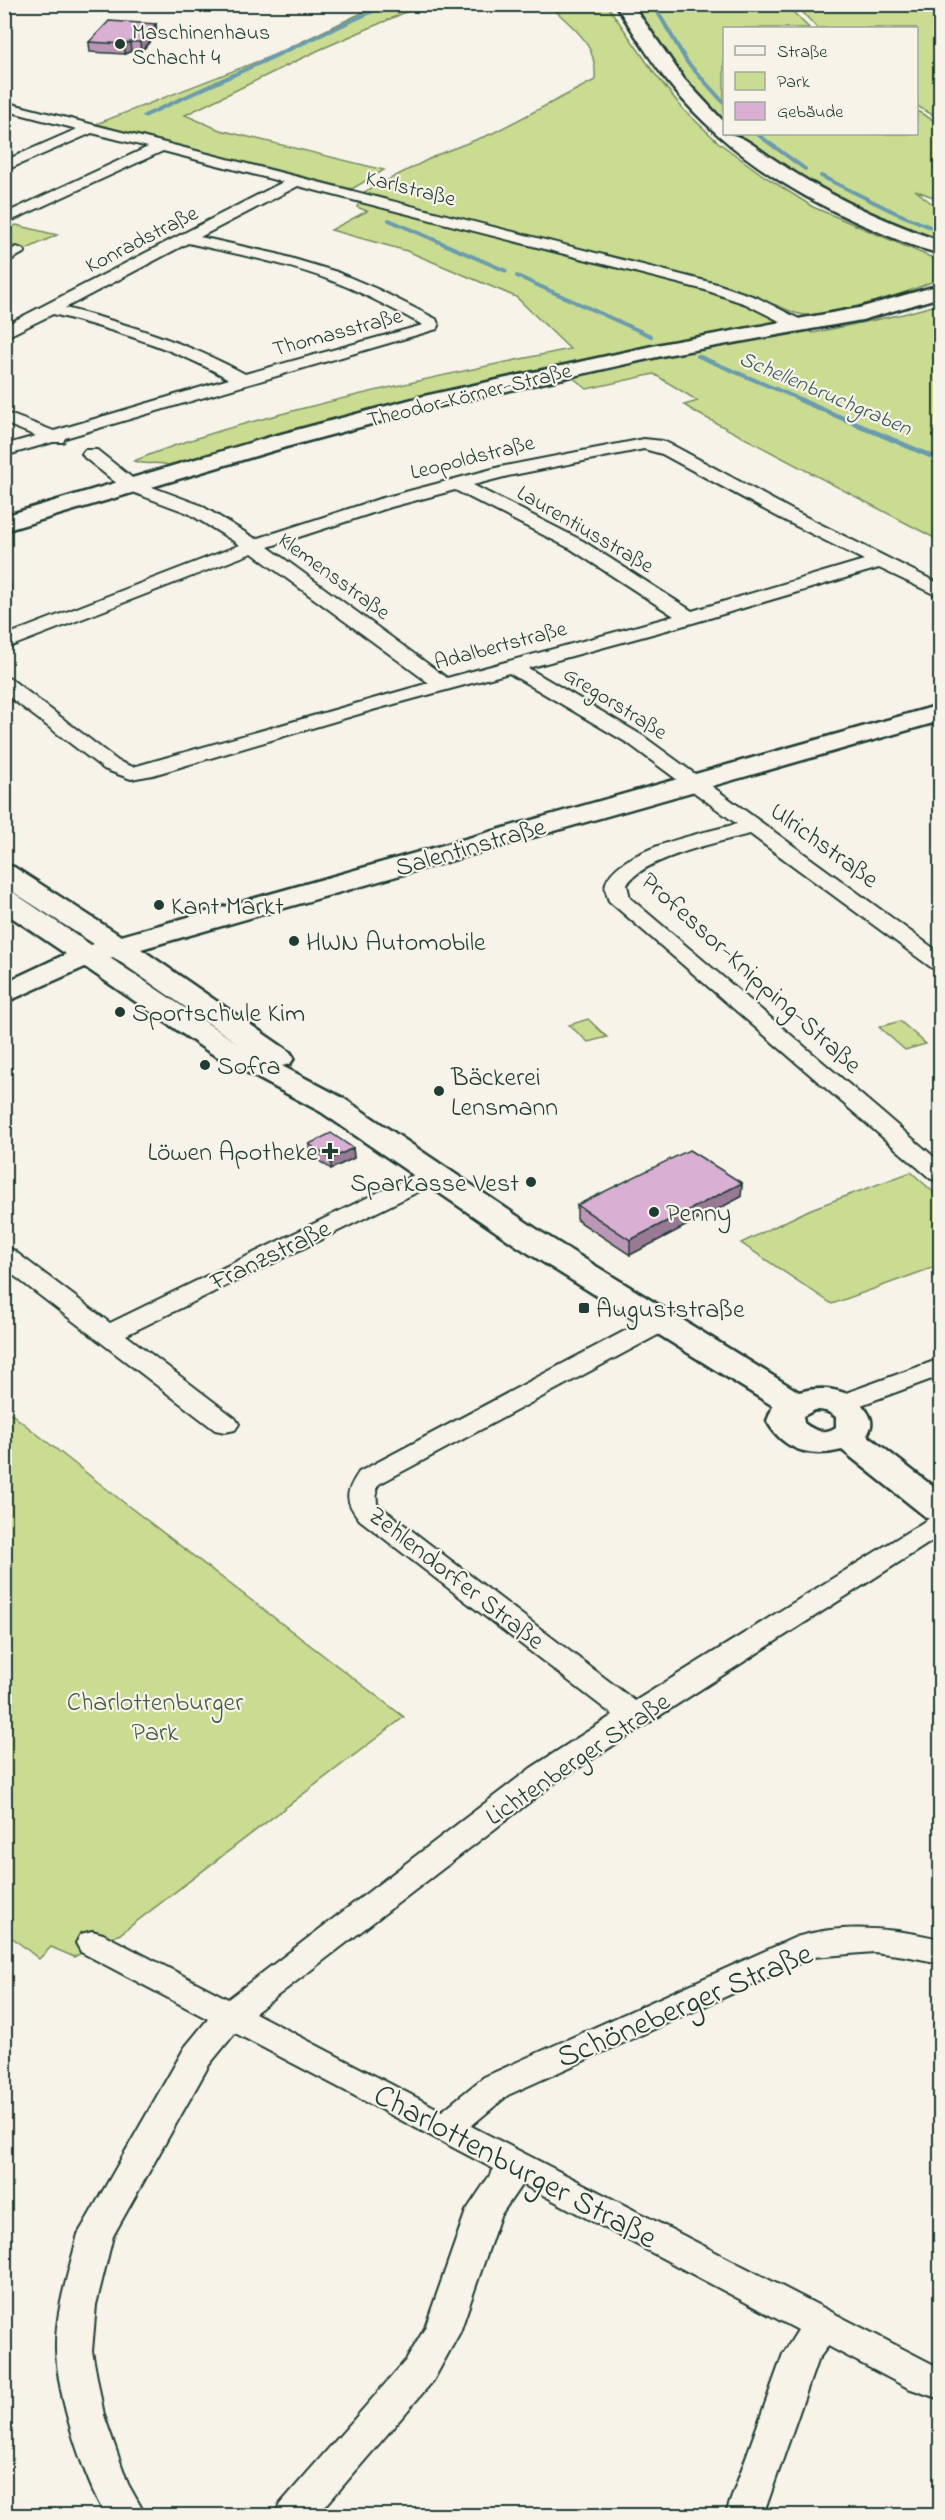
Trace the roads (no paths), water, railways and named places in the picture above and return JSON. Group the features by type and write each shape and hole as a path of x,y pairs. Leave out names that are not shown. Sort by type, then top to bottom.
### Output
{"main road":[{"path":"623,4 678,83 723,131"},
{"path":"728,135 773,168 817,194 876,222 940,247"},
{"path":"817,194 825,204 940,253"},
{"name":"Theodor-Körner-Straße","path":"4,524 158,477 435,401 672,348 862,314 940,291"},
{"name":"Salentinstraße","path":"4,994 87,955 940,713"},
{"path":"4,873 117,946 277,1057 332,1105 433,1175 660,1323 794,1404 787,1410 784,1423 795,1436 816,1443 838,1441 844,1420 940,1510"},
{"path":"4,899 220,1046 332,1105"}],"street":[{"name":"Karlstraße","path":"4,106 711,286 752,301 801,326"},
{"path":"8,163 91,128"},
{"path":"4,220 160,147"},
{"name":"Konradstraße","path":"4,333 189,239 296,181"},
{"name":"Thomasstraße","path":"4,451 52,435 431,326 430,322 330,275 278,258 189,239"},
{"path":"52,309 175,345 202,356 243,380"},
{"path":"4,417 52,435 91,454 158,477"},
{"name":"Leopoldstraße","path":"4,643 254,546 385,503 506,471 631,445 657,445 786,514 940,591"},
{"name":"Klemensstraße","path":"91,454 130,485 194,509"},
{"name":"Klemensstraße","path":"158,477 194,509 254,546 443,684"},
{"name":"Laurentiusstraße","path":"457,484 577,545 689,618"},
{"name":"Adalbertstraße","path":"4,683 111,765 131,773 443,684 689,618 882,561"},
{"name":"Gregorstraße","path":"511,666 636,740 692,783"},
{"name":"Ulrichstraße","path":"692,783 935,954"},
{"name":"Professor-Knipping-Straße","path":"752,827 670,851 628,870 618,880 616,892 620,901 940,1174"},
{"name":"Franzstraße","path":"108,1334 433,1175"},
{"path":"4,1255 225,1424"},
{"name":"Zehlendorfer Straße","path":"634,1716 369,1514 361,1497 362,1489 369,1478 660,1323"},
{"path":"844,1420 940,1367"},
{"name":"Lichtenberger Straße","path":"127,2516 111,2490 85,2415 74,2351 78,2305 96,2234 197,2056 230,2015 542,1776 940,1524"},
{"name":"Schöneberger Straße","path":"445,2128 496,2086 807,1946 840,1940 871,1938 905,1942 940,1951"},
{"name":"Charlottenburger Straße","path":"92,1943 921,2377 940,2384"},
{"path":"293,2516 420,2370 442,2332 484,2211 516,2165"},
{"path":"744,2516 801,2354 822,2325"}],"waterway":[{"name":"Schellenbruchgraben","path":"144,116 388,4"},
{"path":"656,9 687,62 723,102"},
{"path":"758,135 805,169"},
{"path":"821,176 894,212 940,231"},
{"name":"Schellenbruchgraben","path":"389,220 506,271"},
{"name":"Schellenbruchgraben","path":"517,276 651,336"},
{"name":"Schellenbruchgraben","path":"698,356 804,401"},
{"name":"Schellenbruchgraben","path":"800,400 940,460"}],"place":[{"name":"Maschinenhaus Schacht 4","path":"120,44"},
{"name":"Kant Markt","path":"159,905"},
{"name":"HWN Automobile","path":"294,941"},
{"name":"Sportschule Kim","path":"120,1012"},
{"name":"Sofra","path":"205,1065"},
{"name":"Bäckerei Lensmann","path":"439,1091"},
{"name":"Löwen Apotheke","path":"330,1151"},
{"name":"Sparkasse Vest","path":"531,1182"},
{"name":"Penny","path":"654,1212"},
{"name":"Auguststraße","path":"584,1308"}],"park label":[{"name":"Charlottenburger Park","path":"155,1716"}]}
